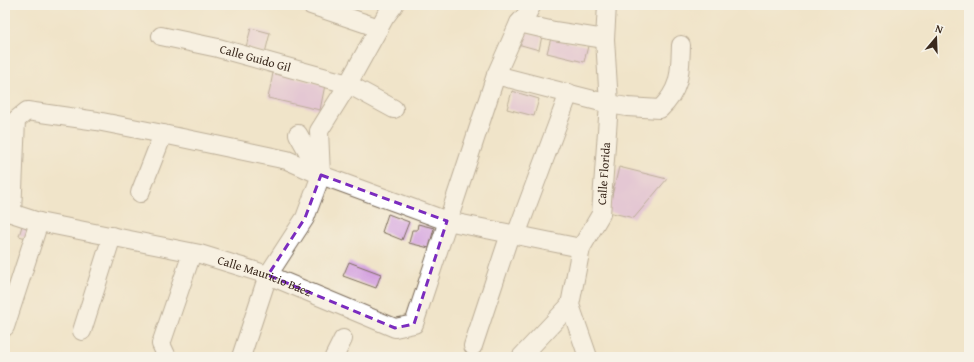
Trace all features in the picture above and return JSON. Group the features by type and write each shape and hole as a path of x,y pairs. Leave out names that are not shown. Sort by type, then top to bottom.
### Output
{"street":[{"path":"311,5 379,28"},
{"path":"241,357 268,275 305,218 321,175 319,131 394,5"},
{"path":"447,221 496,75 519,23 527,14 532,5"},
{"name":"Calle Florida","path":"570,305 581,248 601,214 609,104 605,39 607,5"},
{"path":"519,23 554,31 605,39"},
{"name":"Calle Guido Gil","path":"161,36 218,48 348,84 394,109"},
{"path":"496,75 609,104 627,107 660,109 670,99 680,76 681,45"},
{"path":"473,346 513,235 568,93"},
{"path":"8,212 16,120 27,111 163,134 287,160 321,175 447,221 581,248"},
{"path":"140,193 163,134"},
{"path":"298,134 321,175"},
{"name":"Calle Mauricio Báez","path":"8,212 39,222 192,253 268,275 396,328 414,324 447,221"},
{"path":"5,327 39,222"},
{"path":"82,331 112,236"},
{"path":"167,357 161,344 192,253"},
{"path":"521,357 570,305 588,357"},
{"path":"334,357 342,339"}],"highlighted area":[{"path":"321,175 447,221 414,324 395,328 268,275 305,218"}],"building":[{"path":"251,28 270,33 265,53 246,47"},
{"path":"518,30 542,36 539,50 514,43"},
{"path":"551,38 588,46 584,62 547,53"},
{"path":"273,73 325,85 320,110 268,98"},
{"path":"512,91 539,99 534,116 507,109"},
{"path":"619,167 667,179 634,218 608,212"},
{"path":"388,214 409,222 402,240 382,232"},
{"path":"418,224 434,228 429,248 409,243 412,230 417,230"},
{"path":"22,226 29,228 26,238 19,236"},
{"path":"349,262 381,274 376,288 343,276"}]}
